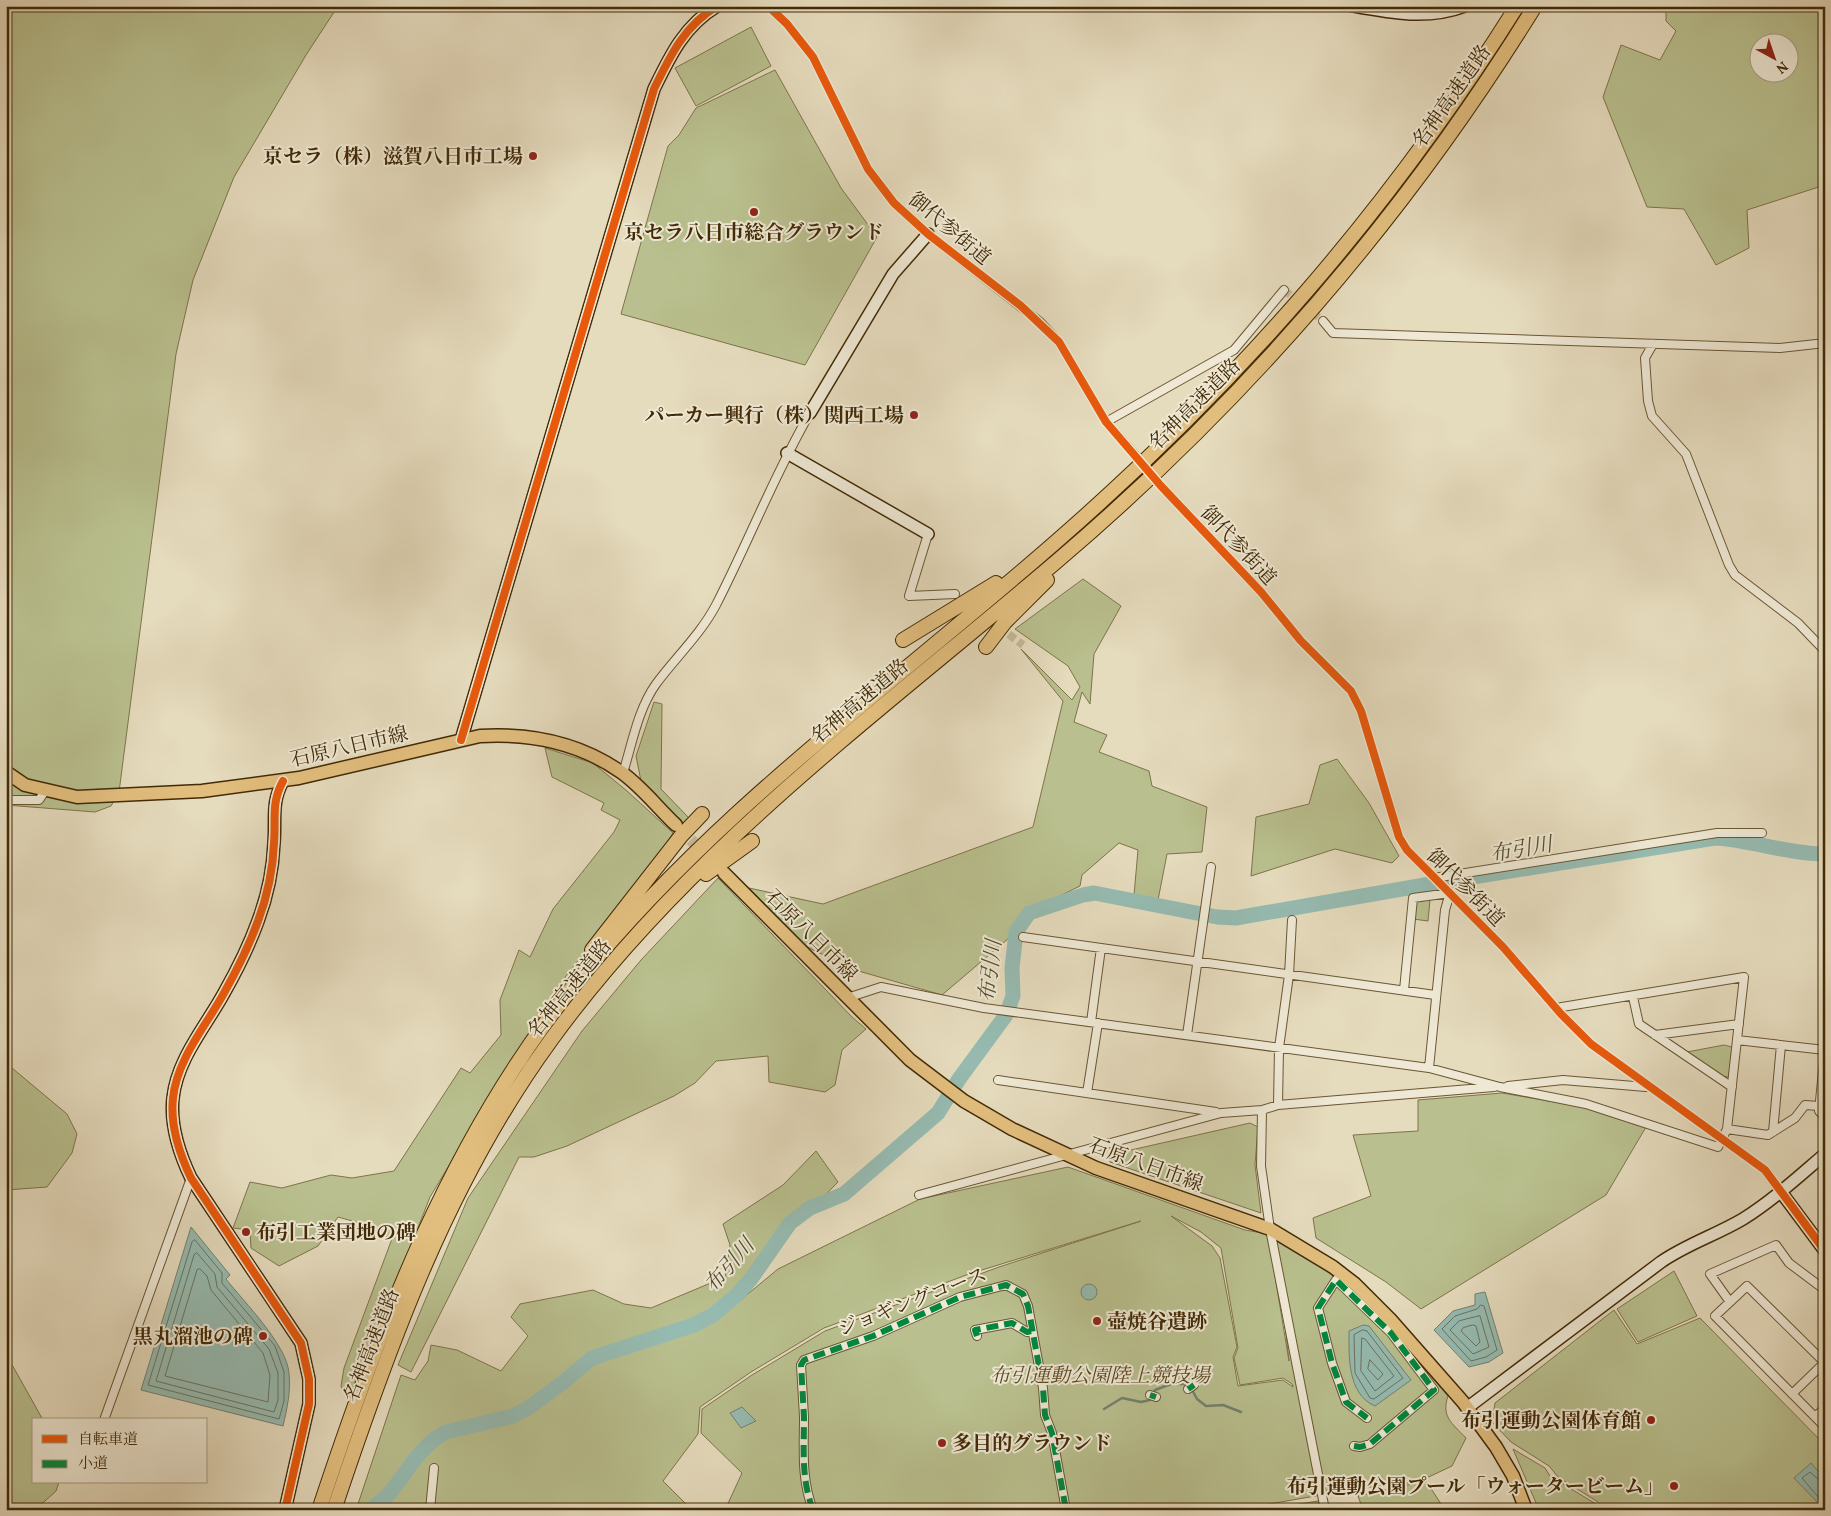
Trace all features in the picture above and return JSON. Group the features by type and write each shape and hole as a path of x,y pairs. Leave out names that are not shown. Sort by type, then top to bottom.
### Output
{"highway":[{"name":"名神高速道路","path":"319,1510 356,1397 406,1269 446,1184 491,1102 574,985 678,869 722,826 847,717 1060,539 1183,425 1223,385 1288,315 1394,185 1446,114 1517,6"},
{"name":"名神高速道路","path":"334,1510 370,1402 420,1274 477,1156 552,1039 592,987 677,893 733,838 865,720 1059,560 1140,487 1234,395 1299,324 1406,194 1500,63 1535,6"},
{"path":"986,646 1005,622 1140,487"},
{"path":"903,640 1001,580 1044,546 1060,539"},
{"path":"491,1102 552,1005 590,953 681,836 702,814"},
{"path":"677,893 696,884 710,871 752,841"}],"main road":[{"name":"石原八日市線","path":"6,772 25,785 77,798 202,791 283,781 461,740 509,735 560,742 599,758 623,773 676,825"},
{"name":"石原八日市線","path":"724,873 910,1060 952,1092 1012,1129 1096,1168 1270,1229 1333,1267 1354,1284 1390,1319 1467,1408 1496,1447 1513,1476 1526,1510"}],"street":[{"path":"461,740 654,89 673,50 685,32 701,16 717,6"},
{"name":"御代参街道","path":"768,6 787,24 813,57 868,169 894,202 928,234 1021,306 1046,328 1059,342 1106,422 1134,455"},
{"path":"1354,6 1402,15 1432,14 1465,6"},
{"path":"623,773 641,714 655,685 692,642 715,606 787,453 893,274 928,234"},
{"path":"1106,422 1234,350 1284,290"},
{"path":"1323,321 1333,333 1780,348 1825,343"},
{"path":"1653,344 1645,358 1648,402 1652,416 1686,454 1729,565 1735,575 1798,623 1825,651"},
{"path":"787,453 928,534 909,596 955,594"},
{"name":"御代参街道","path":"1161,486 1261,592 1301,641 1351,691 1361,711 1399,837 1407,850 1503,947 1556,1008 1591,1044 1647,1087 1764,1170 1825,1251"},
{"path":"283,781 275,796 274,844 271,869 259,919 223,995 187,1054 177,1080 173,1110 181,1157 191,1178 301,1343 309,1379 309,1404 285,1510"},
{"path":"6,800 39,800 45,791"},
{"path":"1436,879 1717,832 1762,834"},
{"path":"1187,1035 1196,960 1212,867"},
{"path":"1404,990 1413,898 1447,891 1429,1068"},
{"path":"1278,1106 1279,1048 1289,975 1292,920"},
{"path":"1023,938 1196,960 1435,995"},
{"path":"1087,1093 1101,948"},
{"path":"848,998 881,987 1012,1012 1094,1022 1149,1032 1187,1035 1429,1068 1500,1087 1586,1104 1718,1147 1727,1129 1744,978 1556,1008"},
{"path":"1633,997 1639,1024 1732,1087"},
{"path":"1655,1035 1739,1024"},
{"path":"1737,1040 1825,1050 1819,1110 1825,1118"},
{"path":"1773,1132 1781,1045"},
{"path":"998,1080 1221,1113"},
{"path":"919,1195 1221,1113 1563,1080 1647,1087"},
{"path":"1727,1129 1768,1135 1795,1118 1805,1105 1820,1106"},
{"path":"1262,1110 1260,1166 1270,1229 1325,1510"},
{"path":"1467,1408 1661,1262 1688,1245 1744,1218 1781,1192 1825,1154"},
{"path":"105,1418 191,1178"},
{"path":"1730,1302 1710,1274 1776,1245 1789,1263 1825,1290"},
{"path":"1354,1446 1360,1447 1370,1444 1434,1390 1391,1333 1336,1280 1318,1308 1332,1364 1346,1402 1367,1418"},
{"name":"ジョギングコース","path":"813,1510 807,1495 802,1456 804,1418 801,1365 804,1360 873,1336 960,1297 1006,1284 1023,1294 1028,1306 1031,1331 1043,1388 1045,1415 1052,1433 1066,1510"},
{"path":"1792,1394 1824,1362 1747,1286 1715,1316 1792,1394 1825,1427"},
{"path":"977,1336 975,1330 1012,1323 1027,1332 1031,1331"},
{"path":"1815,1417 1825,1408"},
{"path":"430,1510 434,1468"}],"green space":[{"path":"6,6 338,6 306,55 234,177 193,280 176,354 119,792 111,806 95,812 6,805"},
{"path":"1666,6 1825,6 1825,185 1747,210 1749,248 1716,265 1684,209 1647,207 1603,97 1621,45 1660,60 1676,31 1666,21"},
{"path":"751,27 771,66 696,106 675,68"},
{"name":"京セラ八日市総合グラウンド","path":"775,70 841,188 877,237 805,365 621,314 668,146 679,135 696,108"},
{"path":"1083,579 1121,606 1094,654 1090,704 1082,692 1074,722 1107,735 1099,752 1149,771 1152,786 1207,807 1202,852 1167,854 1158,900 1134,895 1138,850 1119,843 1082,875 1080,886 1019,916 1009,938 942,995 855,970 803,945 749,888 823,904 1033,827 1063,701 1021,649 1072,700 1080,687 1068,666 1015,629"},
{"path":"654,702 662,704 661,789 689,818 683,823 641,781 636,756"},
{"path":"545,748 593,763 673,833 651,866 554,992 430,1197 351,1400 347,1399 341,1386 344,1368 393,1236 354,1239 356,1222 338,1217 318,1246 279,1266 251,1248 250,1230 233,1228 250,1182 282,1188 331,1175 352,1178 394,1171 461,1068 470,1073 501,1035 500,1000 519,950 530,957 553,909 614,832 620,820 601,810 604,803 552,777"},
{"path":"1337,759 1369,803 1399,856 1392,863 1335,849 1251,876 1256,817 1309,804 1320,765"},
{"path":"718,878 852,1017 866,1029 842,1050 835,1085 825,1092 769,1082 768,1056 716,1061 695,1083 674,1096 567,1146 534,1157 519,1157 411,1372 398,1365 468,1198 582,1031 641,960"},
{"path":"1430,900 1428,921 1413,919 1414,905 1418,901"},
{"path":"1724,1045 1732,1047 1729,1077 1722,1076 1687,1052"},
{"path":"6,1063 67,1114 77,1134 72,1153 47,1187 6,1190"},
{"path":"1502,1093 1584,1107 1646,1127 1606,1195 1421,1309 1386,1282 1316,1238 1313,1218 1371,1196 1353,1135 1418,1131 1418,1100"},
{"path":"1250,1123 1258,1127 1255,1165 1261,1213 1110,1162 1109,1155"},
{"name":"布引運動公園陸上競技場","path":"816,1151 838,1182 800,1221 743,1298 778,1269 920,1199 1068,1167 1245,1230 1268,1234 1289,1361 1275,1240 1302,1253 1326,1269 1370,1307 1448,1396 1446,1403 1447,1415 1452,1424 1466,1438 1452,1466 1418,1482 1361,1488 1235,1510 725,1510 742,1473 701,1433 702,1409 752,1375 825,1331 999,1267 1141,1221 969,1274 824,1328 751,1372 700,1407 698,1434 663,1481 692,1510 356,1510 401,1375 415,1380 428,1361 431,1345 457,1350 501,1371 528,1336 511,1317 520,1304 593,1290 624,1304 651,1308 725,1277 730,1245 723,1224 783,1185","holes":["1171,1216 1201,1232 1221,1248 1238,1348 1234,1358 1240,1385 1283,1378 1292,1384 1293,1387 1283,1380 1238,1386 1233,1357 1237,1347 1220,1258 1212,1246"]},
{"path":"1674,1271 1697,1316 1638,1342 1617,1309"},
{"path":"1614,1310 1637,1344 1700,1318 1825,1445 1825,1510 1602,1510 1598,1502 1558,1477 1549,1466 1511,1442 1492,1422 1495,1403"},
{"path":"6,1354 42,1418 32,1418 32,1484 58,1484 56,1491 35,1510 6,1510"},
{"path":"1513,1449 1545,1468 1550,1476 1596,1504 1600,1510 1539,1510"},
{"path":"1426,1481 1445,1510 1363,1510 1358,1496"},
{"path":"1318,1501 1320,1510 1262,1510"}],"water":[{"path":"191,1227 230,1275 226,1279 253,1311 281,1350 289,1373 287,1407 283,1426 141,1390"},
{"path":"1086,1284 1092,1284 1097,1289 1095,1298 1086,1300 1081,1295 1081,1289"},
{"path":"1485,1292 1503,1353 1489,1362 1469,1367 1434,1330 1453,1311 1475,1305 1475,1294"},
{"path":"1363,1325 1369,1326 1411,1380 1375,1406 1359,1393 1354,1384 1350,1363 1349,1331"},
{"path":"742,1407 756,1421 741,1428 730,1413"},
{"path":"1811,1463 1825,1479 1825,1510 1794,1478"}],"waterway":[{"name":"布引川","path":"370,1510 388,1495 421,1452 446,1432 513,1416 528,1408 561,1384 592,1358 694,1325 713,1315 738,1294 751,1279 790,1223 810,1208 844,1194 938,1113 959,1079 1006,1015 1013,996 1012,968 1016,932 1029,913 1094,893 1217,917 1236,918 1436,883 1715,838 1742,841 1797,852 1825,854"},
{"path":"1104,1409 1122,1398 1141,1402 1150,1400 1155,1390 1171,1384 1189,1384 1197,1399 1206,1406 1223,1405 1241,1412"}],"tunnel":[{"path":"1284,290 1323,321"},
{"path":"1140,461 1161,486"},
{"path":"999,627 1023,645"},
{"path":"678,827 706,855"}],"marked path":[{"path":"1354,1446 1360,1447 1370,1444 1434,1390 1391,1333 1336,1280 1318,1308 1332,1363 1346,1402 1367,1418"},
{"path":"813,1510 809,1498 804,1464 801,1365 804,1360 873,1336 960,1297 1006,1285 1023,1294 1028,1306 1043,1388 1045,1415 1052,1433 1066,1510"},
{"path":"977,1336 975,1330 1012,1323 1027,1332 1031,1331"},
{"path":"1188,1389 1194,1385"},
{"path":"1150,1395 1156,1397"}],"cycle path":[{"path":"461,740 654,89 672,54 687,32 705,14 717,6"},
{"path":"768,6 787,24 813,57 868,169 894,203 928,234 1021,306 1059,342 1106,422 1161,486 1261,592 1301,641 1351,691 1361,711 1399,837 1407,850 1503,947 1561,1014 1591,1044 1765,1170 1825,1251"},
{"path":"283,781 275,804 271,872 261,912 251,940 234,976 186,1056 176,1084 172,1108 174,1129 183,1160 191,1178 301,1343 309,1379 309,1404 285,1510"}],"place":[{"name":"京セラ（株）滋賀八日市工場","path":"533,156"},
{"name":"京セラ八日市総合グラウンド","path":"754,212"},
{"name":"パーカー興行（株）関西工場","path":"914,415"},
{"name":"布引工業団地の碑","path":"246,1232"},
{"name":"壺焼谷遺跡","path":"1097,1321"},
{"name":"黒丸溜池の碑","path":"263,1336"},
{"name":"布引運動公園体育館","path":"1651,1420"},
{"name":"多目的グラウンド","path":"942,1443"},
{"name":"布引運動公園プール「ウォータービーム」","path":"1674,1486"}]}
